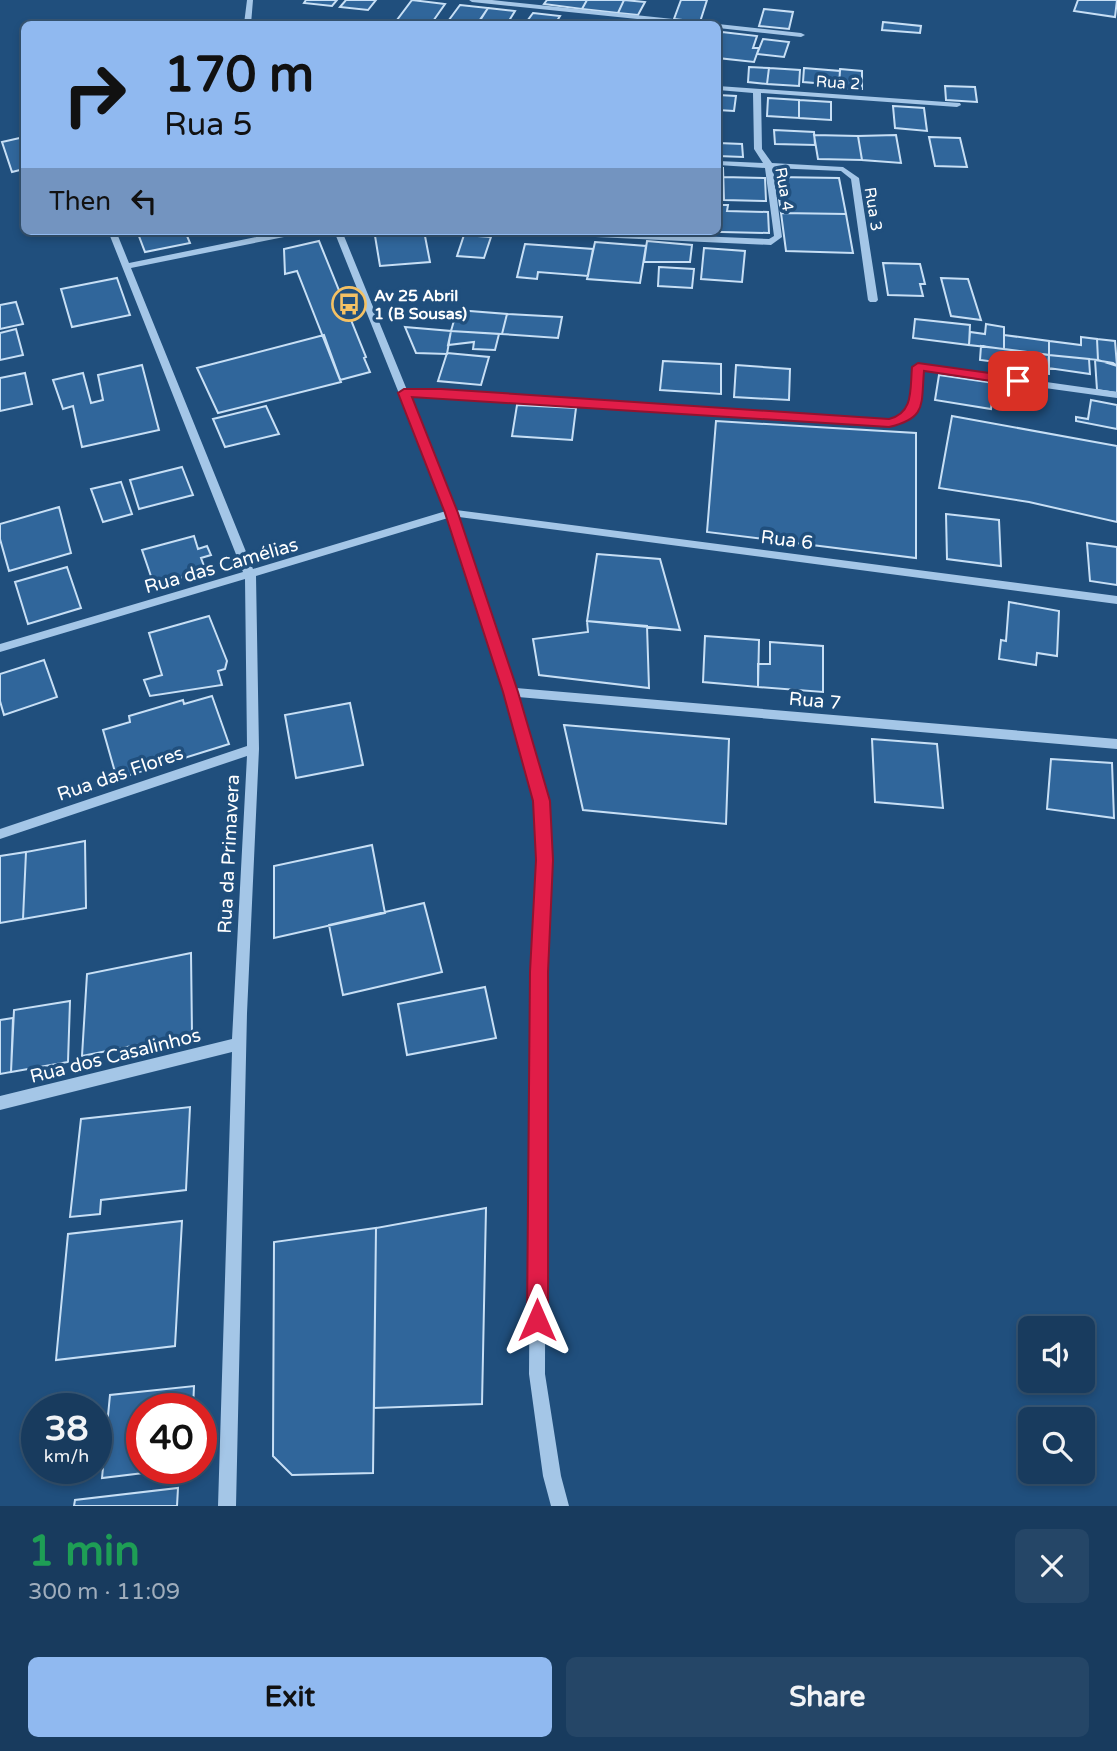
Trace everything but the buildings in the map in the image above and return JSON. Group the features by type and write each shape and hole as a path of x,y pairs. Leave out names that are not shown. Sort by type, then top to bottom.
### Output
{"street":[{"path":"247,21 250,0"},
{"path":"471,0 673,21"},
{"path":"721,26 801,35"},
{"name":"Rua 2","path":"721,88 957,106"},
{"name":"Rua 4","path":"606,235 771,242 778,237 769,165 758,149 757,90"},
{"name":"Rua 3","path":"721,163 843,169 852,173 855,178 873,300"},
{"name":"Rua da Primavera","path":"114,235 250,575 253,749 239,1044 227,1506"},
{"path":"127,266 279,235"},
{"path":"340,235 452,513 511,692 542,801 544,860 539,972 537,1374 552,1476 560,1506"},
{"path":"404,393 441,393 889,423 906,419 914,411 918,367 1117,395"},
{"name":"Rua das Camélias","path":"0,648 452,513"},
{"name":"Rua 6","path":"452,513 1117,600"},
{"name":"Rua 7","path":"511,692 1117,744"},
{"name":"Rua das Flores","path":"0,834 253,749"},
{"name":"Rua dos Casalinhos","path":"0,1103 239,1044"}],"place":[{"name":"Av 25 Abril 1 (B Sousas)","path":"349,304"}],"route":[{"path":"537,1320 539,972 544,860 542,801 511,692 452,513 404,393 441,393 889,423 906,419 914,411 918,367 1018,381"}]}
